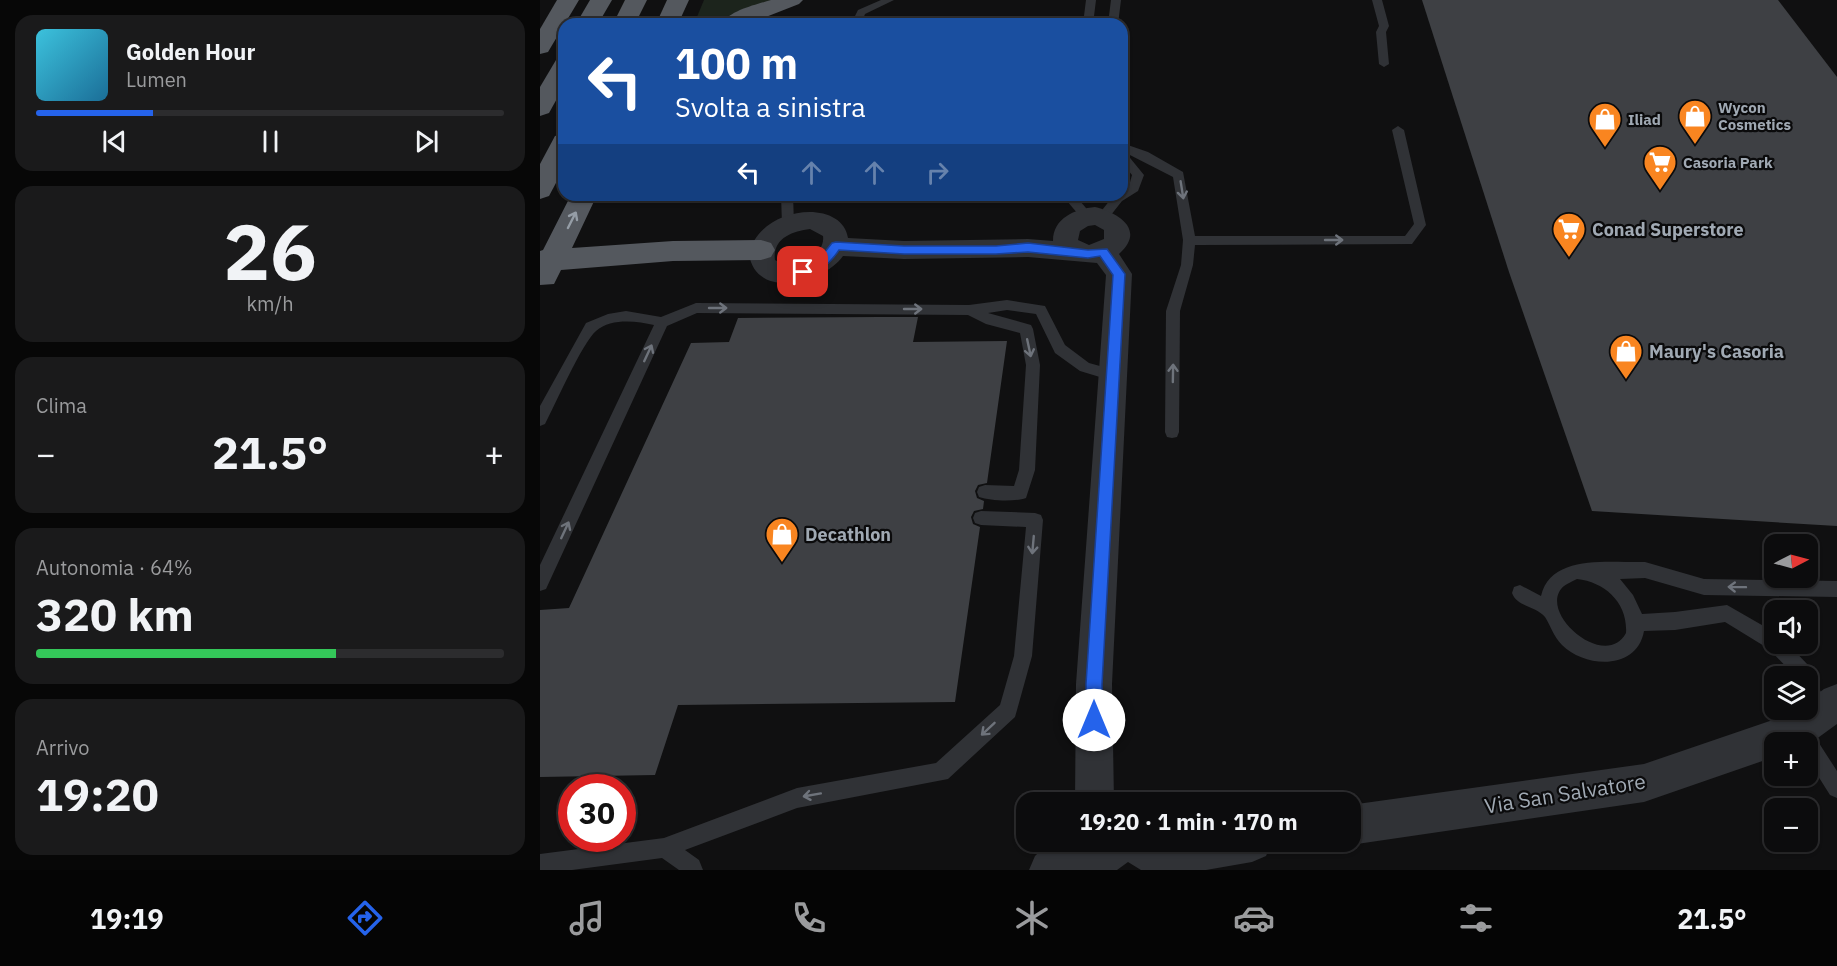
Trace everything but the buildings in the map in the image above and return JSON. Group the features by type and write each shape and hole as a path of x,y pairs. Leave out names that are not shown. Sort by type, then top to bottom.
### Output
{"highway":[{"path":"540,46 568,0"},
{"path":"590,18 601,0"},
{"path":"627,18 636,0"},
{"path":"670,18 678,0"},
{"path":"743,18 792,0"},
{"path":"540,108 558,76"},
{"path":"540,190 558,154"},
{"path":"540,283 581,201"},
{"path":"540,261 673,251 761,250"}],"street":[{"path":"836,246 904,250 1028,248 1092,252 1115,243 1118,231 1110,221 1095,217 1073,223 1066,233 1068,245 1092,252 1119,274 1094,684 1094,792"},
{"path":"810,220 828,225 834,231 836,246 832,254 815,268 791,274 771,271 764,265 761,250 770,235 788,224 810,220"},
{"name":"Via San Salvatore","path":"1361,823 1644,783 1810,720"},
{"path":"1067,852 1096,858 1105,856 1109,852"},
{"path":"1149,852 1159,858 1194,852"}],"lane":[{"path":"858,18 861,12 889,0"},
{"path":"1089,18 1091,0"},
{"path":"1114,18 1116,0"},
{"path":"1377,0 1384,26 1381,32 1384,64"},
{"path":"1189,240 1408,241 1420,225 1398,130"},
{"path":"1128,149 1144,155 1179,175 1189,240 1187,265 1173,311 1172,432"},
{"path":"1128,163 1137,175 1134,188 1128,192"},
{"path":"787,201 788,224"},
{"path":"1075,201 1095,217 1114,201"},
{"path":"540,420 589,328 615,317 645,316 662,322 696,308 969,310 1007,304 1040,310 1060,349 1085,367 1113,375"},
{"path":"969,310 991,320 1026,329 1033,365 1027,470 1020,493 985,492"},
{"path":"540,583 662,322"},
{"path":"540,864 664,848 796,798 941,772 1008,710 1023,656 1035,520 981,518"},
{"path":"1589,572 1603,577 1620,589 1631,605 1636,623 1632,639 1621,651 1604,654 1585,650 1568,640 1556,626 1550,610 1549,594 1555,582 1564,575 1576,572 1645,570 1704,587 1837,589"},
{"path":"1520,593 1550,610"},
{"path":"1636,623 1727,613 1764,636"},
{"path":"1786,654 1798,666"},
{"path":"1813,720 1837,788"},
{"path":"664,848 693,870"}],"shaded area":[{"path":"704,0 774,0 735,18 696,18"}],"place":[{"name":"Wycon Cosmetics","path":"1695,145"},
{"name":"Iliad","path":"1605,148"},
{"name":"Casoria Park","path":"1660,191"},
{"name":"Conad Superstore","path":"1569,258"},
{"name":"Maury's Casoria","path":"1626,380"},
{"name":"Decathlon","path":"782,563"}],"route":[{"path":"803,272 815,268 824,261 832,254 836,246 904,250 1028,248 1088,254 1103,252 1119,274 1094,684 1094,720"}]}
